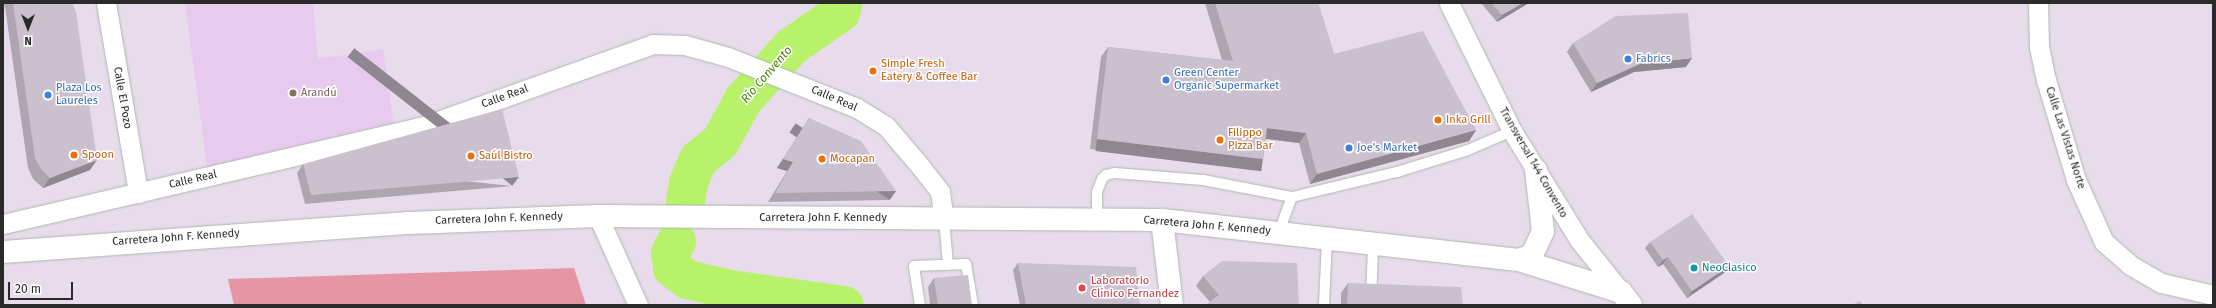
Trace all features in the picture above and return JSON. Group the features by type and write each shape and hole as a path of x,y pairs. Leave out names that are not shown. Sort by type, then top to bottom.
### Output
{"main road":[{"path":"1519,260 1532,255 1543,231 1536,170"},
{"name":"Carretera John F. Kennedy","path":"3,252 409,223 598,216 1162,220 1279,232 1373,246 1519,260 1626,299"},
{"path":"1162,220 1172,305"}],"street":[{"name":"Calle El Pozo","path":"106,3 138,193"},
{"name":"Transversal 144 Convento","path":"1449,3 1512,131 1580,241 1626,299"},
{"name":"Calle Las Vistas Norte","path":"2038,3 2039,47 2046,80 2076,180 2104,242 2130,265 2161,283 2213,295"},
{"name":"Calle Real","path":"3,224 424,126 653,44 685,45 728,57 857,108 886,126 940,192 944,219"},
{"path":"598,216 638,305"}],"lane":[{"path":"1097,220 1097,192 1102,179 1106,175 1115,173 1203,180 1292,197 1396,172 1468,150 1512,131"},
{"path":"1279,232 1292,197"},
{"path":"944,219 948,265"},
{"path":"1324,305 1327,239"},
{"path":"1371,305 1373,246"},
{"path":"920,305 914,266 966,264 973,305"}],"shaded area":[{"name":"Arandú","path":"185,3 313,3 318,59 383,49 394,127 207,167"},
{"path":"574,268 586,305 234,305 228,279"}],"building":[{"name":"Plaza Los Laureles","path":"13,3 72,3 76,12 97,160 50,178 41,169 35,158"},
{"path":"1215,3 1318,3 1334,54 1423,31 1476,130 1317,174 1306,133 1267,128 1263,159 1097,139 1108,47 1233,61"},
{"path":"1491,3 1523,3 1502,15"},
{"name":"Fabrics","path":"1688,13 1692,58 1640,64 1597,83 1573,43 1616,16"},
{"path":"502,109 519,177 311,195 303,164"},
{"name":"Mocapan","path":"809,118 861,141 896,191 775,193 793,162 783,159"},
{"path":"1692,214 1729,266 1692,291 1668,257 1663,260 1650,242"},
{"path":"1222,261 1297,263 1299,305 1210,305 1208,303 1219,295 1203,276"},
{"path":"1018,263 1136,267 1140,305 1026,305"},
{"path":"968,275 972,305 938,305 934,278"},
{"path":"1348,283 1461,287 1463,305 1347,305"},
{"path":"1860,301 1863,305 1852,305"}],"waterway":[{"name":"Río Convento","path":"685,201 688,182 698,159 720,141 743,99 791,46 840,12 842,3"},
{"name":"Río Convento","path":"676,241 670,253 672,268 687,279 730,289 844,305"}],"place":[{"name":"Fabrics","path":"1628,59"},
{"name":"Simple Fresh Eatery & Coffee Bar","path":"873,71"},
{"name":"Green Center Organic Supermarket","path":"1166,80"},
{"name":"Arandú","path":"293,93"},
{"name":"Plaza Los Laureles","path":"48,95"},
{"name":"Inka Grill","path":"1438,120"},
{"name":"Filippo Pizza Bar","path":"1220,140"},
{"name":"Joe's Market","path":"1349,148"},
{"name":"Spoon","path":"74,155"},
{"name":"Saúl Bistro","path":"471,156"},
{"name":"Mocapan","path":"822,159"},
{"name":"NeoClasico","path":"1694,268"},
{"name":"Laboratorio Clínico Fernandez","path":"1082,288"}]}
